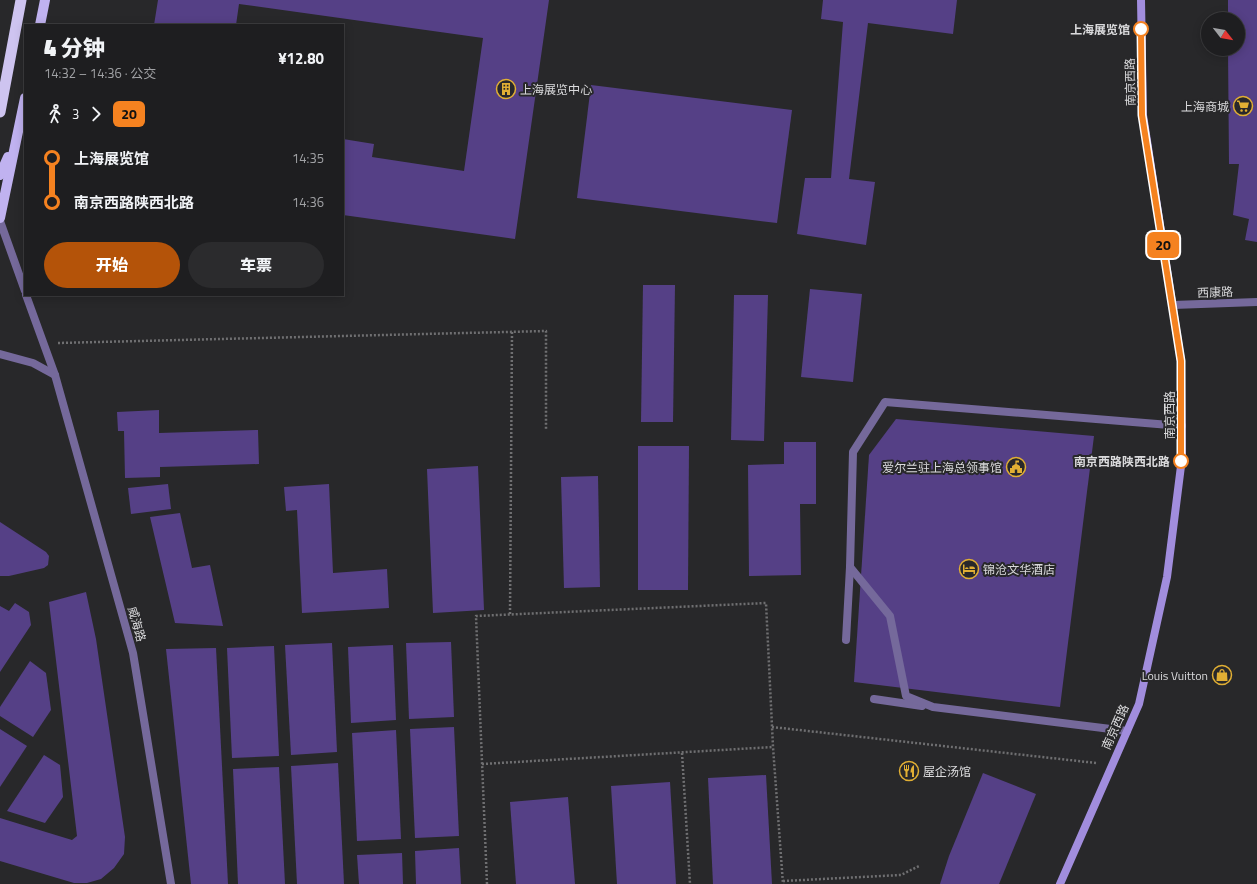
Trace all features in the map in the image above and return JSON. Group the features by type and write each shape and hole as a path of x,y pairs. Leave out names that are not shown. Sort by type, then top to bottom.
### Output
{"highway":[{"path":"0,112 21,0"}],"main road":[{"path":"40,24 46,0"},
{"name":"南京西路","path":"1060,884 1139,704 1167,577 1182,458 1181,361 1142,115 1141,0"},
{"path":"0,218 24,103"},
{"path":"0,175 17,136"}],"street":[{"path":"0,221 24,288"},
{"name":"威海路","path":"26,296 55,375 133,653 171,884"},
{"name":"西康路","path":"1173,305 1257,302"},
{"path":"0,354 33,363 55,375"},
{"path":"846,640 850,568 853,452 885,402 1182,426"},
{"path":"850,568 890,616 906,696 933,707"},
{"path":"874,699 1127,731"}],"path":[{"path":"44,344 546,331 546,429"},
{"path":"510,614 512,332"},
{"path":"487,884 476,616 766,603 773,747 783,882 901,875 919,866"},
{"path":"772,727 1112,765"},
{"path":"482,764 773,747"},
{"path":"682,753 690,884"}],"building":[{"name":"上海展览中心","path":"158,0 549,0 515,239 344,215 344,139 374,144 372,157 464,171 483,38 239,4 236,24 154,24"},
{"path":"823,0 957,0 953,34 868,23 849,179 875,182 866,245 797,234 805,178 831,178 843,22 821,19"},
{"name":"上海商城","path":"1228,0 1257,0 1257,242 1245,240 1249,219 1233,215 1239,164 1229,164 1228,56 1245,56 1245,12 1228,12"},
{"path":"591,85 792,110 777,223 577,198"},
{"path":"643,285 675,285 673,422 641,422"},
{"path":"810,289 862,294 853,382 801,377"},
{"path":"734,295 768,295 764,441 731,440"},
{"path":"159,410 159,433 258,430 259,464 160,467 160,477 125,478 124,431 118,431 117,412"},
{"name":"锦沧文华酒店","path":"896,419 1094,436 1060,707 854,682 869,455"},
{"path":"784,442 816,442 816,504 800,504 801,575 749,576 748,465 784,464"},
{"path":"638,446 689,446 688,590 638,590"},
{"path":"478,466 484,610 433,613 427,469"},
{"path":"598,476 600,587 564,588 561,477"},
{"path":"168,484 171,509 131,514 128,488"},
{"path":"329,484 333,573 387,569 389,608 302,613 297,510 286,511 284,487"},
{"path":"180,513 192,568 210,565 223,626 175,623 150,517"},
{"path":"0,522 46,552 49,556 48,565 44,568 9,576 0,576"},
{"path":"86,592 96,639 125,837 124,854 114,868 101,879 87,883 74,883 0,861 0,818 72,840 77,836 49,602"},
{"path":"15,603 29,612 31,625 0,672 0,606 9,611"},
{"path":"451,642 454,717 409,719 406,643"},
{"path":"332,643 337,752 291,755 285,645"},
{"path":"393,645 396,720 351,723 348,647"},
{"path":"274,646 279,756 232,758 227,648"},
{"path":"216,648 228,884 191,884 166,649"},
{"path":"30,661 46,673 51,710 33,737 0,716 0,707"},
{"path":"454,727 459,836 415,838 410,729"},
{"path":"0,729 27,746 0,787"},
{"path":"396,730 401,839 357,841 352,733"},
{"path":"44,755 60,765 63,797 45,823 7,811"},
{"path":"338,763 344,884 297,884 291,766"},
{"path":"279,767 285,884 238,884 233,769"},
{"path":"983,773 1036,794 999,884 940,884 949,856"},
{"path":"766,775 772,884 713,884 708,778"},
{"path":"670,782 676,884 617,884 611,786"},
{"path":"568,797 575,884 516,884 510,802"},
{"path":"459,848 461,884 416,884 415,851"},
{"path":"402,853 403,884 359,884 357,855"}],"bus line":[{"name":"20","path":"1141,29 1142,115 1181,361 1181,461"}],"place":[{"name":"上海展览馆","path":"1141,29"},
{"name":"上海展览中心","path":"506,89"},
{"name":"上海商城","path":"1243,106"},
{"name":"南京西路陕西北路","path":"1181,461"},
{"name":"爱尔兰驻上海总领事馆","path":"1016,467"},
{"name":"锦沧文华酒店","path":"969,569"},
{"name":"Louis Vuitton","path":"1222,675"},
{"name":"屋企汤馆","path":"909,771"}]}
